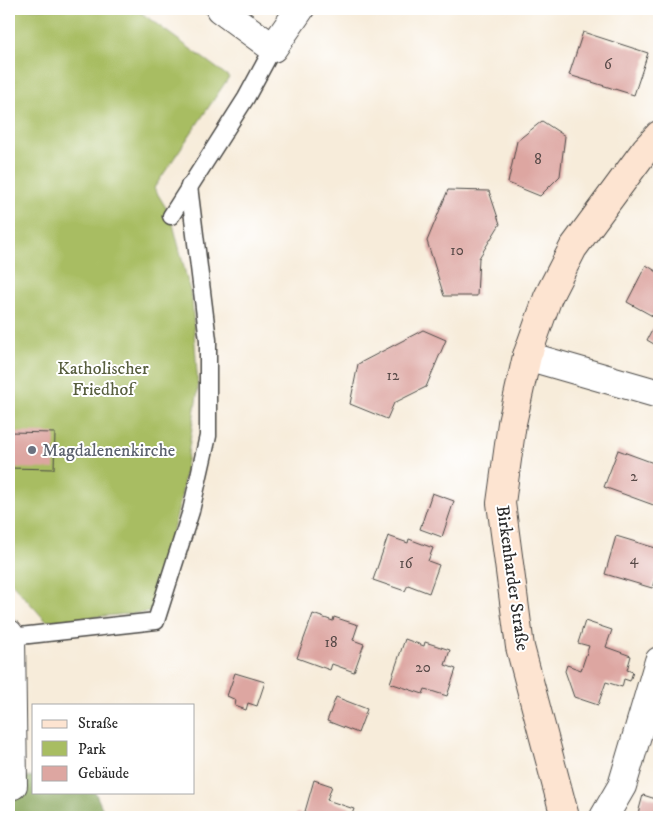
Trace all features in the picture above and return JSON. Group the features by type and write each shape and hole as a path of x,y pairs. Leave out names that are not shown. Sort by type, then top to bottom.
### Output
{"main road":[{"name":"Birkenharder Straße","path":"565,817 520,647 501,503 512,423 527,356 548,298 573,248 646,149 659,135"}],"street":[{"path":"220,9 273,48 300,9"},
{"path":"527,356 659,394"},
{"path":"10,635 13,785"},
{"path":"604,817 622,786 659,661"}],"lane":[{"path":"171,216 188,186 246,98 273,48"},
{"path":"10,635 156,621 191,511 208,436 208,340 188,186"}],"green space":[{"name":"Katholischer Friedhof","path":"9,9 136,9 229,77 154,188 171,216 192,299 198,389 181,499 152,612 46,621 9,580"},
{"path":"9,777 32,777 32,794 96,794 106,817 9,817"}],"building":[{"path":"583,32 648,53 634,95 569,75"},
{"path":"542,121 565,136 560,176 540,196 508,183 517,141"},
{"path":"448,190 489,191 500,224 479,258 477,296 444,296 427,241"},
{"path":"646,265 659,273 659,347 647,340 658,319 627,302"},
{"path":"423,330 446,340 426,387 394,403 387,419 350,404 358,364"},
{"name":"Magdalenenkirche","path":"9,432 55,433 54,469 9,468"},
{"path":"618,450 659,465 659,507 604,487"},
{"path":"432,493 454,501 442,537 420,529"},
{"path":"388,536 408,543 409,539 433,548 428,561 439,565 429,593 408,585 405,591 373,580"},
{"path":"616,536 659,549 659,570 652,588 605,574"},
{"path":"313,614 333,621 334,617 358,625 353,640 364,644 354,672 332,664 330,670 297,658"},
{"path":"585,621 612,630 606,647 631,656 627,670 633,672 630,681 624,679 622,687 606,682 598,705 574,697 565,671 567,665 581,670 589,646 578,643"},
{"path":"405,639 424,646 425,642 450,650 445,665 456,669 447,696 425,689 423,694 390,683"},
{"path":"235,673 265,682 257,706 248,703 246,710 235,706 236,700 227,696"},
{"path":"336,697 367,709 358,733 327,721"},
{"path":"314,780 332,786 327,800 354,809 351,817 295,817 297,813 304,815"},
{"path":"643,795 659,800 659,817 637,817"}],"place":[{"name":"Magdalenenkirche","path":"32,450"}]}
